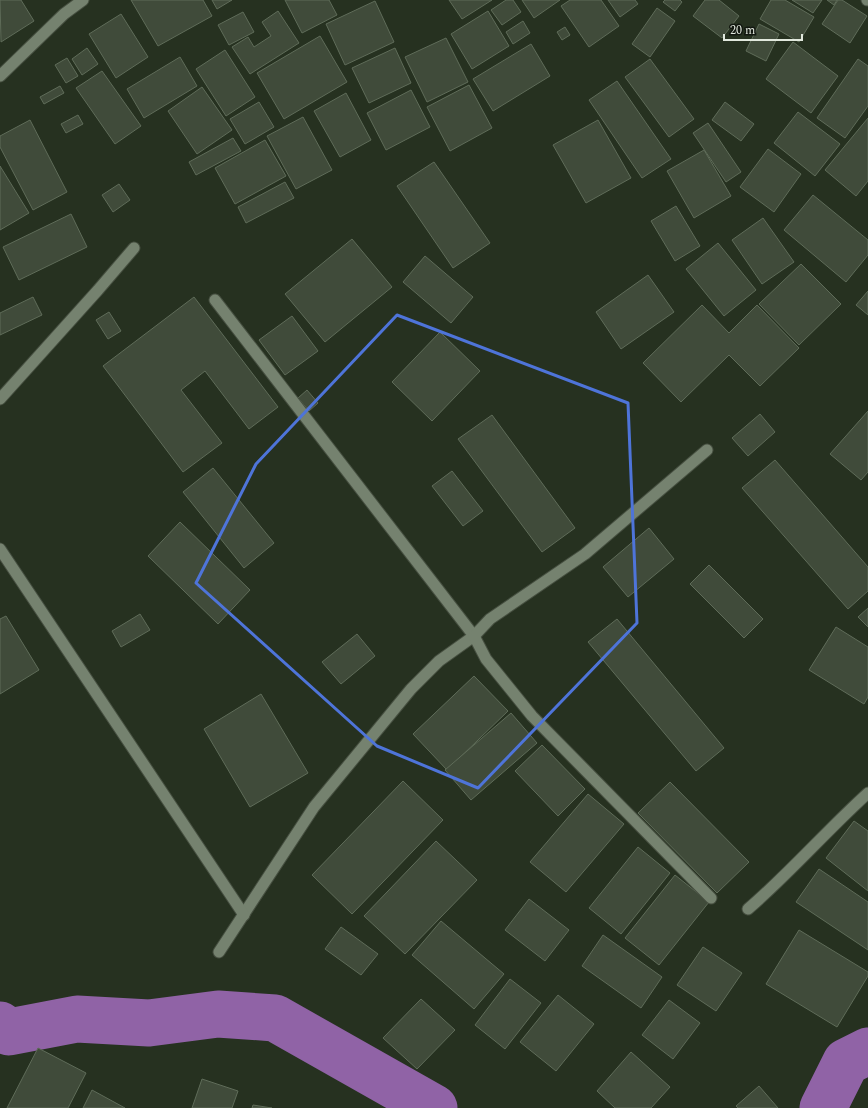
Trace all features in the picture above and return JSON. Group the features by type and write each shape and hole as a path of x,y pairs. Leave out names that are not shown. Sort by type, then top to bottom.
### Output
{"street":[{"path":"0,76 64,14 83,0"},
{"path":"0,399 134,248"},
{"path":"215,300 474,636 486,659 532,716 711,898"},
{"path":"219,952 314,807 411,689 440,662 474,636 490,619 585,554 707,450"},
{"path":"0,549 244,915"},
{"path":"748,909 770,890 868,793"}],"highlighted area":[{"path":"397,315 628,403 637,623 478,788 377,746 196,583 256,464"}],"building":[{"path":"0,0 21,0 34,21 1,42"},
{"path":"131,0 203,0 212,16 158,46"},
{"path":"212,0 232,0 217,9"},
{"path":"285,0 329,0 337,15 302,33"},
{"path":"449,0 492,0 462,19"},
{"path":"506,0 513,0 521,12 502,25 491,10"},
{"path":"522,0 560,0 534,18"},
{"path":"570,0 601,0 619,26 589,47 561,6"},
{"path":"608,0 635,0 638,4 620,17"},
{"path":"665,0 680,0 682,2 675,11 663,2"},
{"path":"705,0 719,0 739,16 722,38 693,16"},
{"path":"771,0 785,0 814,17 799,42 760,19"},
{"path":"792,0 822,0 813,13"},
{"path":"827,0 837,0 834,5"},
{"path":"838,0 842,0 867,16 850,43 822,24"},
{"path":"375,1 394,42 345,65 326,24"},
{"path":"657,8 675,21 650,57 632,44"},
{"path":"278,11 299,43 250,74 232,47 248,37 254,47 271,36 262,22"},
{"path":"488,11 509,46 472,69 451,34"},
{"path":"243,12 254,32 229,45 218,25"},
{"path":"121,14 148,57 116,78 89,34"},
{"path":"523,21 530,33 513,44 506,32"},
{"path":"759,24 779,34 766,61 746,51"},
{"path":"565,27 570,35 562,40 557,32"},
{"path":"320,36 347,82 284,119 257,73"},
{"path":"446,38 468,82 427,102 405,57"},
{"path":"793,42 838,76 811,113 766,79"},
{"path":"531,44 550,76 493,111 473,79"},
{"path":"87,48 98,64 82,75 72,59"},
{"path":"395,48 411,83 369,103 352,68"},
{"path":"225,50 255,97 226,116 196,69"},
{"path":"180,57 197,86 144,118 127,89"},
{"path":"67,58 78,76 66,83 55,65"},
{"path":"650,59 694,119 669,137 625,77"},
{"path":"858,59 868,66 868,106 845,138 817,118"},
{"path":"102,71 141,126 115,144 76,88"},
{"path":"617,81 671,159 642,178 589,100"},
{"path":"469,85 492,128 450,151 427,107"},
{"path":"60,86 64,93 44,104 40,97"},
{"path":"202,87 232,130 197,154 168,111"},
{"path":"411,90 430,127 386,150 367,113"},
{"path":"346,93 371,140 340,157 314,111"},
{"path":"259,102 274,127 245,144 230,119"},
{"path":"725,102 754,124 741,141 712,120"},
{"path":"798,112 840,144 815,176 774,143"},
{"path":"78,115 83,124 66,133 61,124"},
{"path":"303,117 332,170 296,189 267,136"},
{"path":"868,118 868,181 856,196 825,170"},
{"path":"30,120 67,192 33,210 0,147 0,136"},
{"path":"598,120 631,178 586,203 553,145"},
{"path":"708,123 741,172 726,182 693,133"},
{"path":"233,138 241,151 196,175 189,162"},
{"path":"265,140 286,176 235,204 215,168"},
{"path":"768,149 801,174 774,212 740,187"},
{"path":"704,150 731,196 694,218 667,171"},
{"path":"434,162 490,243 453,268 397,186"},
{"path":"0,166 29,213 0,230"},
{"path":"285,182 294,198 246,223 238,207"},
{"path":"119,184 130,200 113,212 102,195"},
{"path":"813,195 868,240 868,255 846,282 784,230"},
{"path":"676,206 700,246 675,261 651,221"},
{"path":"71,214 87,247 19,280 3,247"},
{"path":"763,218 794,262 762,284 732,240"},
{"path":"352,239 392,287 325,342 285,294"},
{"path":"718,243 756,290 724,316 686,269"},
{"path":"425,256 473,297 451,323 403,282"},
{"path":"801,264 841,304 799,345 759,304"},
{"path":"648,275 674,312 621,349 596,312"},
{"path":"868,291 868,315 856,305"},
{"path":"33,297 42,315 0,335 0,313"},
{"path":"194,297 278,407 249,429 205,371 181,390 222,443 183,472 103,366"},
{"path":"702,305 729,333 757,305 799,348 760,386 729,355 681,402 643,363"},
{"path":"109,312 121,331 108,339 96,320"},
{"path":"292,316 318,351 285,375 259,340"},
{"path":"440,332 480,371 432,421 392,382"},
{"path":"307,390 318,403 309,411 298,398"},
{"path":"868,411 868,472 861,480 830,454"},
{"path":"760,414 775,432 748,456 732,438"},
{"path":"492,415 575,528 542,552 458,439"},
{"path":"775,460 868,567 868,591 848,609 742,488"},
{"path":"213,468 274,543 244,568 183,492"},
{"path":"452,471 483,511 463,526 432,486"},
{"path":"180,522 250,590 218,624 148,556"},
{"path":"649,528 674,559 628,597 603,567"},
{"path":"709,565 763,619 744,638 690,584"},
{"path":"868,608 868,627 858,617"},
{"path":"140,614 150,630 121,647 112,631"},
{"path":"6,616 39,670 0,694 0,619"},
{"path":"617,619 724,748 696,771 588,642"},
{"path":"836,627 868,647 868,697 864,704 809,670"},
{"path":"357,634 375,656 341,684 322,662"},
{"path":"474,676 508,711 447,770 413,734"},
{"path":"261,694 308,773 250,807 204,729"},
{"path":"511,713 537,743 471,800 445,770"},
{"path":"542,745 585,789 558,816 515,771"},
{"path":"403,781 443,820 352,914 312,875"},
{"path":"670,782 749,862 717,893 638,813"},
{"path":"588,794 624,824 566,892 530,862"},
{"path":"854,821 868,831 868,891 826,858"},
{"path":"436,841 477,880 405,954 364,916"},
{"path":"638,847 670,873 621,934 589,908"},
{"path":"819,869 868,902 868,950 796,902"},
{"path":"675,875 709,902 659,965 625,938"},
{"path":"529,899 569,930 545,961 505,930"},
{"path":"441,921 504,974 474,1009 412,955"},
{"path":"341,927 378,954 361,975 325,949"},
{"path":"799,930 868,972 868,976 837,1027 766,984"},
{"path":"603,935 662,977 641,1008 582,966"},
{"path":"703,947 742,973 716,1011 677,985"},
{"path":"510,979 541,1003 505,1049 475,1025"},
{"path":"558,995 594,1024 556,1071 520,1042"},
{"path":"421,999 455,1030 417,1069 383,1038"},
{"path":"669,1000 700,1023 673,1059 642,1035"},
{"path":"38,1048 86,1073 68,1108 7,1108"},
{"path":"631,1052 670,1087 651,1108 615,1108 597,1091"},
{"path":"202,1079 238,1091 232,1108 192,1108"},
{"path":"759,1086 778,1108 738,1108 736,1106"},
{"path":"92,1090 125,1108 83,1108"},
{"path":"253,1105 272,1108 252,1108"}],"waterway":[{"path":"0,1025 9,1032 77,1019 149,1023 218,1014 275,1018 434,1108"},
{"path":"823,1108 846,1062 868,1051"}]}
